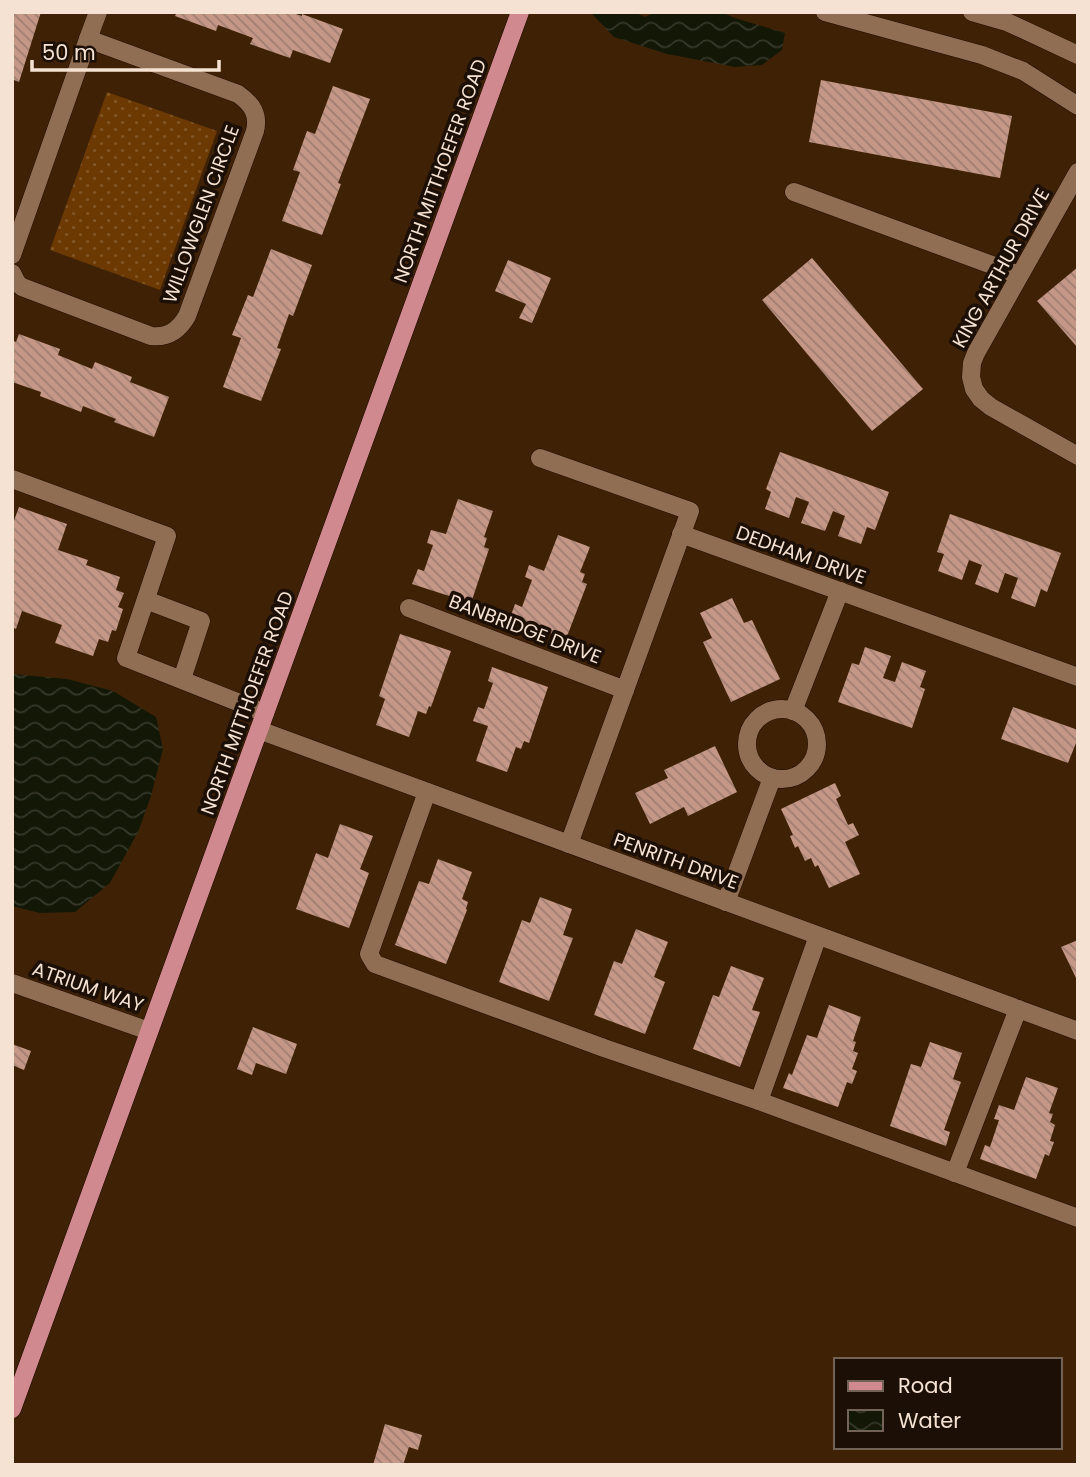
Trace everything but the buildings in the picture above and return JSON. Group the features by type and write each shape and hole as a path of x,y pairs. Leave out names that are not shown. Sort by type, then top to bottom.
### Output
{"main road":[{"name":"NORTH MITTHOEFER ROAD","path":"12,1409 520,12"}],"street":[{"path":"12,255 98,12"},
{"path":"825,12 982,55 1023,71 1078,106"},
{"path":"972,12 1007,22 1078,55"},
{"name":"WILLOWGLEN CIRCLE","path":"12,273 22,287 151,336 165,335 177,330 187,316 255,131 256,113 238,94 89,39"},
{"name":"KING ARTHUR DRIVE","path":"1078,172 973,358 971,377 974,389 991,407 1078,456"},
{"path":"794,192 1019,275"},
{"path":"540,458 690,512 569,845"},
{"path":"12,479 167,536 146,600 201,621 182,679"},
{"name":"DEDHAM DRIVE","path":"681,534 1078,677"},
{"path":"793,711 840,592"},
{"name":"PENRITH DRIVE","path":"146,600 126,658 182,679 262,722 427,792 1078,1031"},
{"name":"BANBRIDGE DRIVE","path":"409,608 625,690"},
{"path":"771,710 793,711 804,716 817,737 814,760 806,770 796,776 772,778 762,773 748,755 748,733 753,723 771,710"},
{"path":"726,902 772,778"},
{"path":"427,792 369,954 375,964 1078,1217"},
{"path":"759,1101 818,936"},
{"name":"ATRIUM WAY","path":"12,983 149,1031"},
{"path":"954,1173 1018,1009"}],"shaded area":[{"path":"107,92 217,131 160,290 50,250"}],"water":[{"path":"590,12 634,12 645,17 656,12 721,12 785,33 782,50 762,65 735,67 667,54 614,37"},
{"path":"12,674 67,679 113,691 156,717 163,749 138,832 110,883 75,912 40,913 12,906"}]}
